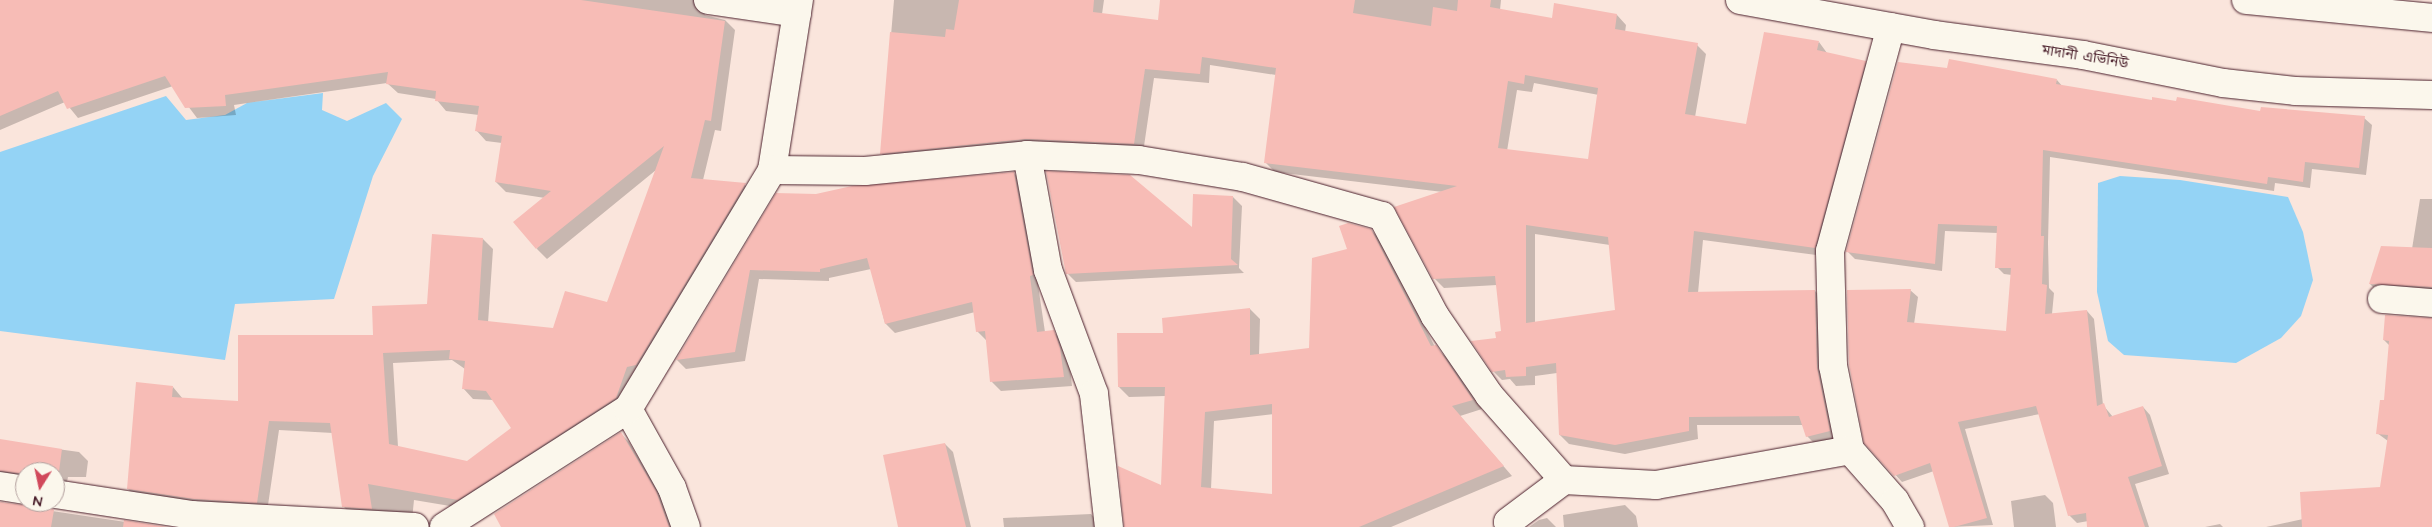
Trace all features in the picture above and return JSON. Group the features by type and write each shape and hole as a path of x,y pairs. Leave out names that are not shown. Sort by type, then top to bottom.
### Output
{"street":[{"path":"444,527 628,410 772,170 798,6 708,0"},
{"name":"মাদানী এভিনিউ","path":"1740,0 1891,27 2083,55 2224,83 2295,91 2432,95"},
{"path":"2246,0 2432,18"},
{"path":"1891,27 1830,251 1833,366 1850,450 1895,501 1910,527"},
{"path":"772,170 866,171 1027,155 1139,160 1243,177 1382,216 1446,332 1489,395 1564,480"},
{"path":"1027,155 1048,270 1094,394 1110,527"},
{"path":"2382,299 2432,303"},
{"path":"628,410 672,488 686,527"},
{"path":"1510,527 1508,522 1564,480 1656,485 1850,450"},
{"path":"0,486 15,488"},
{"path":"65,496 191,521 415,527"}],"water":[{"path":"323,93 322,110 347,121 386,103 402,119 373,176 334,299 235,304 225,360 0,331 0,152 166,96 186,120 225,115 247,103"},
{"path":"2120,176 2180,180 2288,197 2303,232 2313,280 2301,316 2281,338 2236,363 2124,355 2108,341 2097,292 2098,183"}],"building":[{"path":"0,0 581,0 725,21 711,121 705,120 691,178 746,183 636,365 627,367 616,398 458,500 368,484 372,509 342,507 330,423 269,421 257,503 194,499 127,489 136,382 173,386 172,397 238,401 238,335 373,335 372,306 427,304 432,234 483,238 478,320 553,328 565,291 607,302 664,146 536,249 513,222 551,191 495,182 502,136 475,131 479,106 435,101 436,91 386,84 388,72 225,95 226,106 185,108 165,76 67,109 58,91 0,116","holes":["450,350 449,359 465,361 462,389 486,391 511,428 467,461 389,444 383,353"]},
{"path":"959,0 1094,0 1093,12 1158,20 1160,0 1355,0 1353,13 1431,26 1433,7 1457,11 1458,0 1491,0 1490,7 1552,18 1554,3 1617,14 1615,29 1698,43 1685,114 1746,124 1764,32 1819,41 1817,50 1866,61 1815,248 1694,231 1688,292 1815,290 1817,367 1830,431 1806,437 1799,416 1689,417 1689,431 1615,445 1559,435 1556,363 1526,367 1526,376 1506,377 1505,370 1492,372 1471,341 1496,338 1495,332 1501,331 1495,276 1433,279 1394,207 1457,186 1264,163 1276,68 1202,57 1200,74 1145,69 1134,144 1026,139 880,154 890,32 945,37 946,29 954,30","holes":["1525,75 1598,88 1588,159 1498,148 1508,81 1524,84","1526,225 1608,237 1615,310 1526,323"]},
{"path":"1949,59 2057,79 2056,84 2152,100 2152,97 2176,101 2177,97 2260,111 2261,107 2365,116 2359,168 2305,162 2303,182 2268,177 2267,184 2043,150 2041,236 2044,236 2042,284 2047,285 2045,314 2087,310 2097,406 2104,403 2109,417 2143,406 2162,466 2128,477 2145,527 2087,527 2086,513 2068,516 2036,406 1958,422 1987,518 1954,527 1949,527 1930,463 1894,476 1864,443 1849,364 1847,290 1911,289 1907,322 2006,331 2011,268 1995,268 1997,226 1938,224 1935,264 1846,252 1898,62 1947,68"},
{"path":"1046,171 1130,175 1192,227 1193,194 1233,196 1231,259 1238,265 1066,274"},
{"path":"1014,172 1033,275 1030,276 1037,332 1054,330 1060,348 1064,377 990,382 985,331 976,332 972,302 885,324 867,258 820,269 820,272 750,270 735,352 676,360 776,193 816,194 852,186"},
{"path":"1348,223 1371,229 1431,346 1436,345 1473,400 1452,406 1504,466 1359,527 1124,527 1118,466 1161,485 1165,387 1118,387 1117,333 1163,333 1162,318 1250,308 1250,355 1309,348 1312,258 1347,249 1339,226","holes":["1272,404 1272,494 1201,487 1205,412"]},
{"path":"2381,246 2432,248 2432,287 2369,284"},
{"path":"2385,315 2432,318 2432,527 2302,527 2300,492 2380,487 2388,435 2376,434 2380,400 2384,400 2389,341 2383,340"},
{"path":"621,432 656,491 669,527 501,527 494,514"},
{"path":"0,439 62,449 60,462 15,462 15,473 0,471"},
{"path":"945,443 966,527 898,527 883,455"},
{"path":"0,502 15,504 15,512 54,512 51,527 0,527"},
{"path":"124,520 167,527 123,527"}]}
